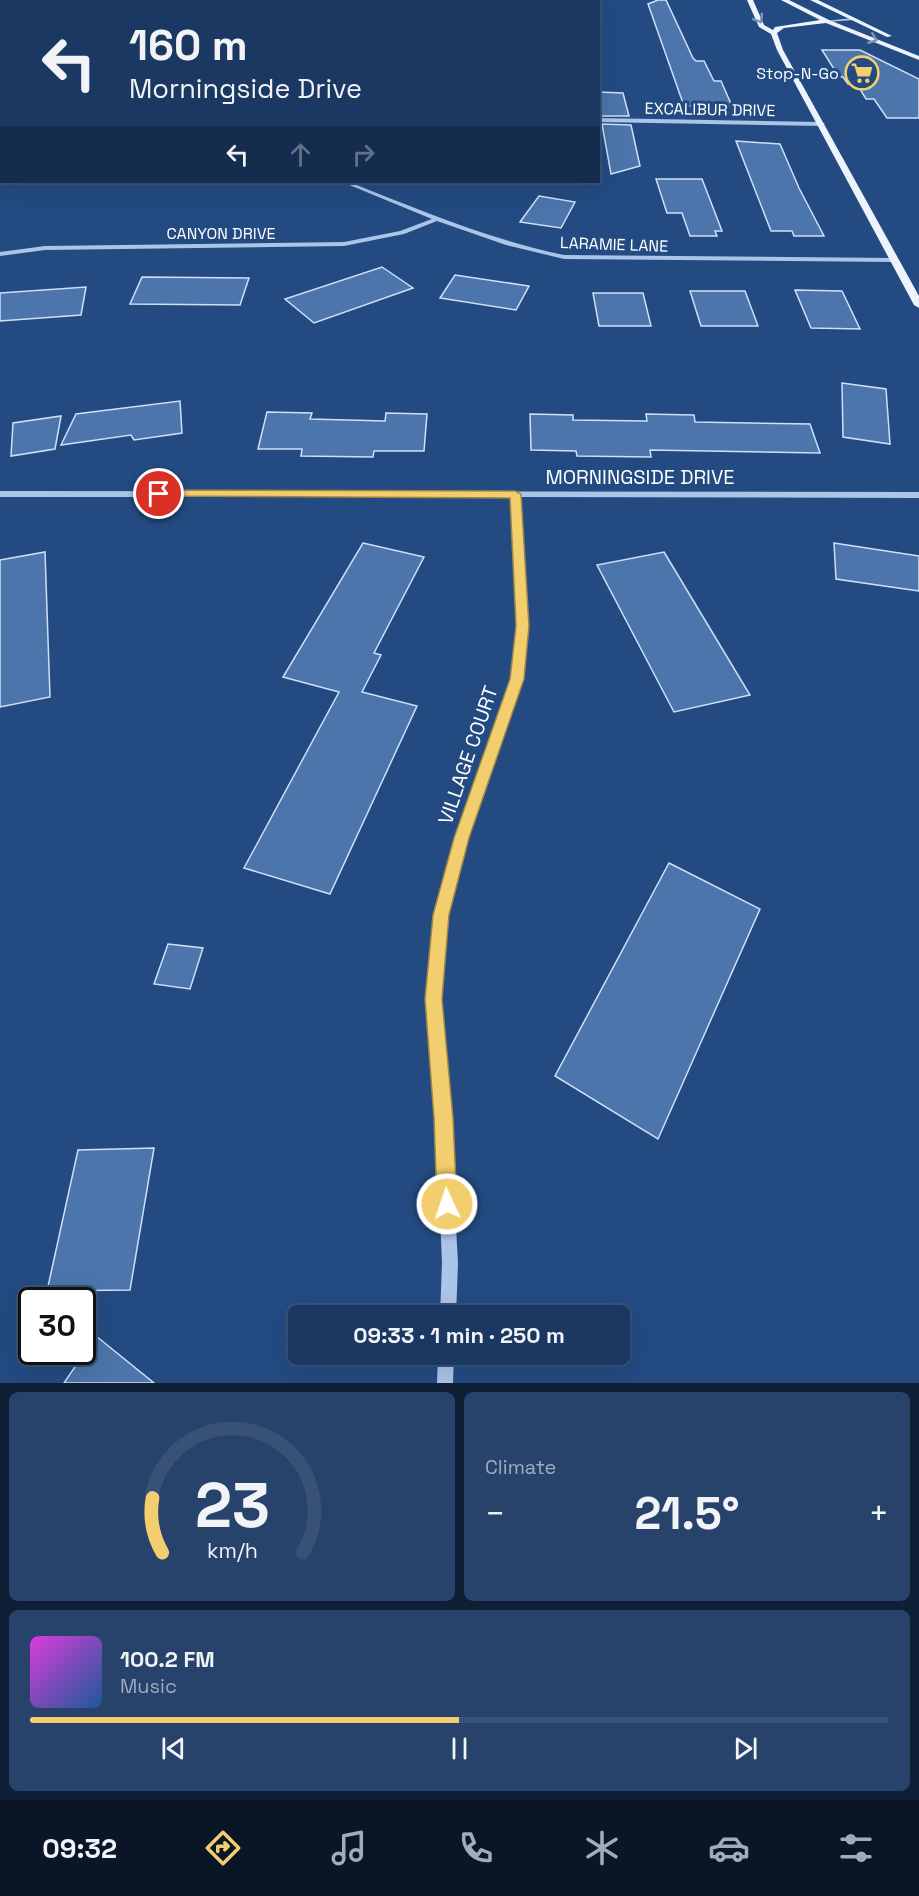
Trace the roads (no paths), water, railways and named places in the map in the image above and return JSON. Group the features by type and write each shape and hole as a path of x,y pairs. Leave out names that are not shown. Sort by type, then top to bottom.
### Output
{"main road":[{"path":"750,0 761,26 774,33 780,50 919,305"},
{"path":"784,0 827,21 919,58"},
{"path":"813,0 898,39"},
{"path":"774,33 777,28 784,26 827,21"}],"street":[{"path":"827,21 853,19"},
{"name":"EXCALIBUR DRIVE","path":"600,120 822,124"},
{"name":"LARAMIE LANE","path":"348,183 524,250 564,257 896,260"},
{"name":"CANYON DRIVE","path":"0,254 45,248 344,244 402,233 439,218"},
{"name":"MORNINGSIDE DRIVE","path":"0,494 919,495"},
{"name":"VILLAGE COURT","path":"448,1305 449,1251 443,1118 433,999 441,915 462,838 517,679 523,626 515,494"},
{"path":"445,1383 446,1365"}],"place":[{"name":"Stop-N-Go","path":"862,73"}]}
